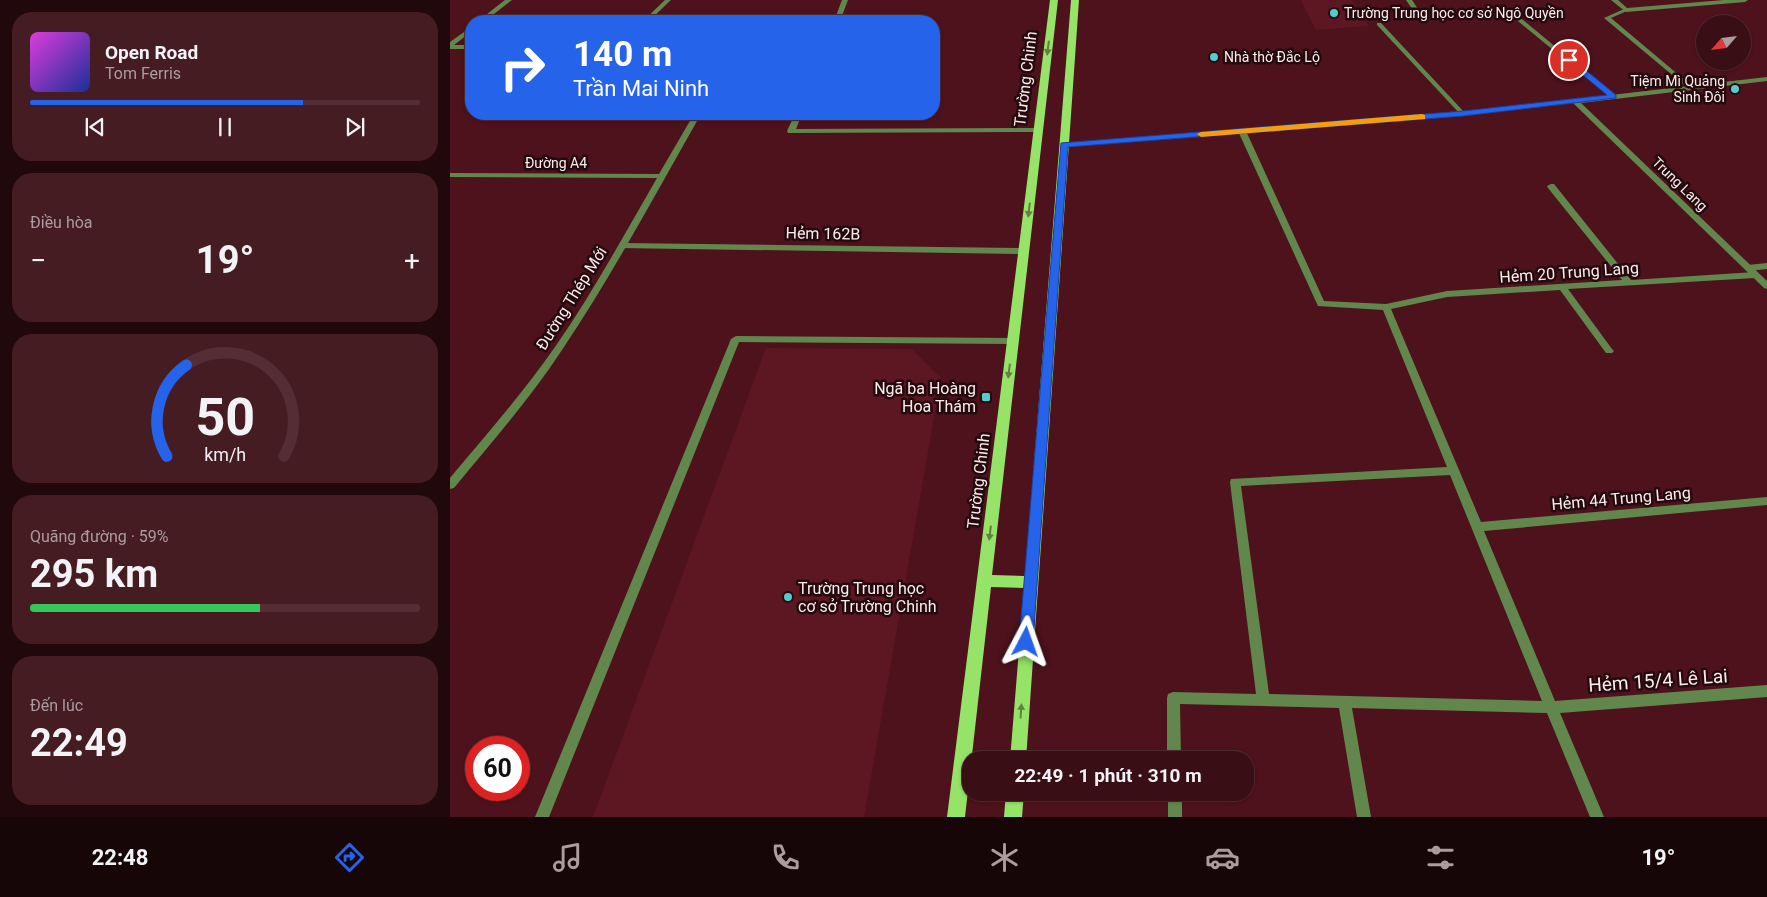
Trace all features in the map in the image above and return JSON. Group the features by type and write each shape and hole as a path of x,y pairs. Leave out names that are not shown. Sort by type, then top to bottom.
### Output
{"main road":[{"name":"Trường Chinh","path":"956,817 1054,0"},
{"path":"1019,751 1075,0"},
{"path":"984,582 1031,582"},
{"path":"1013,817 1014,801"}],"street":[{"path":"489,15 509,0"},
{"path":"652,15 668,0"},
{"path":"840,15 846,0"},
{"path":"1409,0 1421,18"},
{"path":"1614,0 1626,10"},
{"path":"1691,88 1607,18 1626,10 1745,0"},
{"path":"1509,11 1613,96"},
{"path":"1379,24 1463,114"},
{"path":"450,46 465,34"},
{"path":"450,46 465,47"},
{"path":"1064,144 1463,114 1767,79"},
{"name":"Trung Lang","path":"1575,101 1767,286"},
{"name":"Đường Thép Mới","path":"450,485 526,394 559,348 622,246 694,120"},
{"path":"795,120 790,131 1038,130"},
{"name":"Hẻm 20 Trung Lang","path":"1242,131 1321,304 1386,307 1447,294 1630,283 1752,271 1767,266"},
{"name":"Đường A4","path":"452,177 662,176"},
{"path":"1551,186 1630,283"},
{"name":"Hẻm 162B","path":"622,246 1024,251"},
{"path":"1562,287 1609,351"},
{"path":"1386,307 1597,817"},
{"path":"542,817 736,339 1013,341"},
{"path":"1263,700 1235,482 1455,471"},
{"name":"Hẻm 44 Trung Lang","path":"1478,527 1767,501"},
{"name":"Hẻm 15/4 Lê Lai","path":"1174,751 1173,698 1553,707 1767,691"},
{"path":"1344,702 1364,817"},
{"path":"1175,801 1175,817"}],"shaded area":[{"name":"Trường Trung học cơ sở Ngô Quyền","path":"1301,0 1352,0 1369,26 1316,30"},
{"name":"Trường Trung học cơ sở Trường Chinh","path":"766,348 912,349 941,378 864,817 593,817"}],"slow traffic":[{"path":"1201,134 1422,117"}],"place":[{"name":"Trường Trung học cơ sở Ngô Quyền","path":"1334,13"},
{"name":"Nhà thờ Đắc Lộ","path":"1214,57"},
{"name":"Tiệm Mì Quảng Sinh Đôi","path":"1735,89"},
{"name":"Ngã ba Hoàng Hoa Thám","path":"986,397"},
{"name":"Trường Trung học cơ sở Trường Chinh","path":"788,597"}],"route":[{"path":"1026,642 1064,144 1463,114 1613,96 1569,60"}]}
